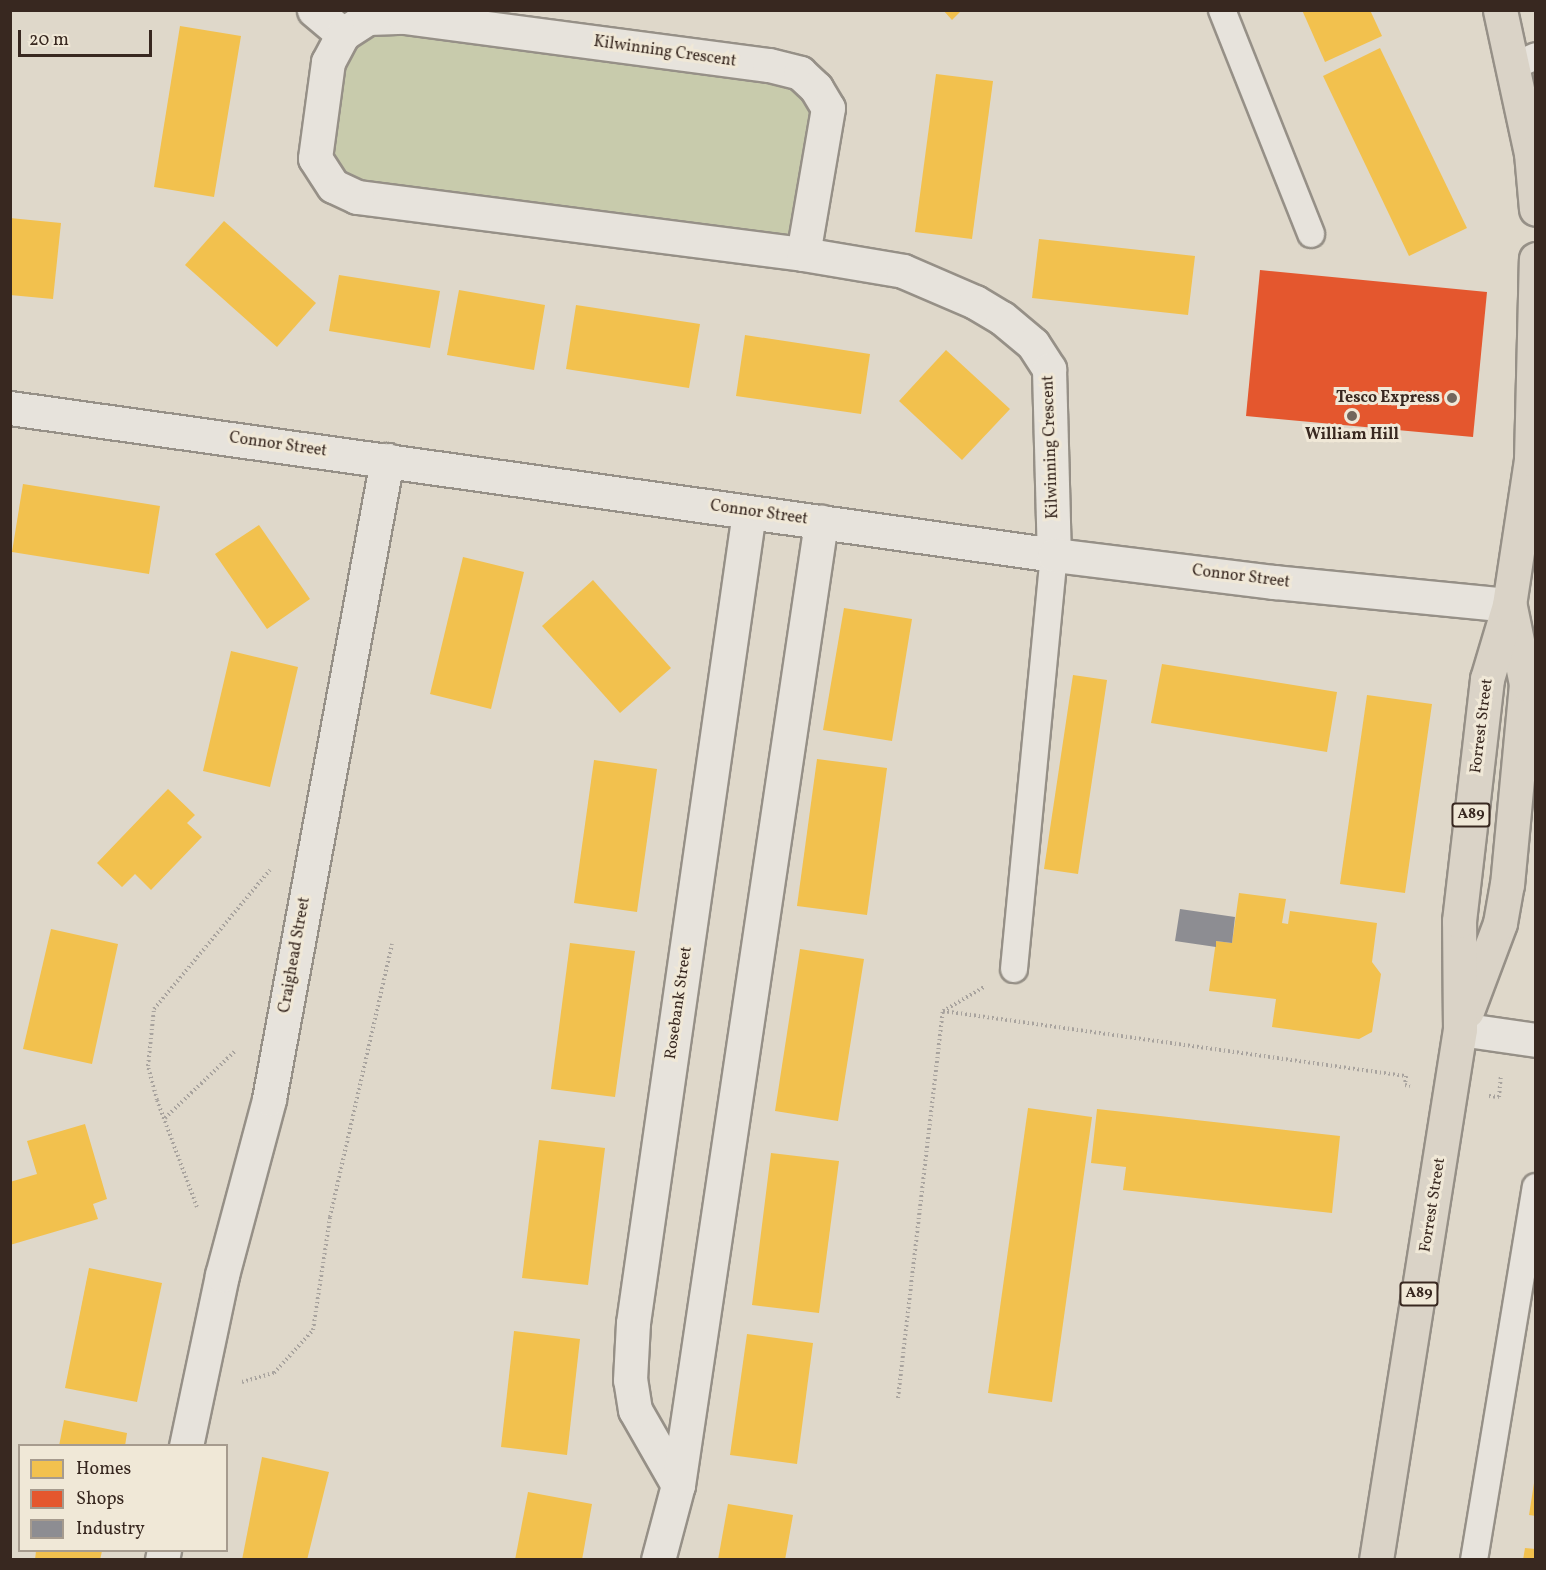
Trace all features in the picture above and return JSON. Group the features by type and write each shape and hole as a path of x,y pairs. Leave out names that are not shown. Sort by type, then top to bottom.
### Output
{"main road":[{"path":"1500,10 1525,61 1536,209"},
{"name":"Forrest Street","path":"1376,1560 1460,1029 1459,921 1485,690 1509,605 1531,459 1536,259"},
{"name":"Forrest Street","path":"1460,1029 1500,923 1507,885 1526,684 1509,605"}],"street":[{"path":"314,10 343,34"},
{"name":"Kilwinning Crescent","path":"803,254 828,108 816,88 800,74 769,66 404,17 368,18 343,34 328,62 315,158 333,186 357,197 803,254 903,271 975,302 1002,318 1033,344 1049,369 1054,555"},
{"name":"Connor Street","path":"10,408 1054,555 1274,582 1509,605"},
{"name":"Craighead Street","path":"186,1444 222,1275 269,1099 387,460"},
{"name":"Rosebank Street","path":"678,1485 635,1410 630,1380 633,1323 749,512"},
{"path":"658,1560 678,1485 821,522"},
{"path":"1460,1029 1536,1040"}],"lane":[{"path":"1222,10 1311,234"},
{"path":"1014,969 1054,555"},
{"path":"1474,1560 1536,1187"}],"path":[{"path":"198,1208 148,1066 154,1009 273,866"},
{"path":"197,1394 274,1373 313,1330 330,1217 392,944"},
{"path":"942,1011 1014,969"},
{"path":"942,1011 1406,1076 1405,1085 1451,1092"},
{"path":"898,1398 942,1011"},
{"path":"165,1119 236,1050 283,1019"}],"green space":[{"path":"371,29 795,83 816,111 794,239 358,187 322,157 334,65"}],"building: Homes":[{"path":"943,10 962,10 952,20"},
{"path":"1302,10 1370,10 1382,36 1325,62"},
{"path":"180,26 241,36 214,197 154,187"},
{"path":"1380,48 1467,228 1409,256 1323,76"},
{"path":"936,74 993,81 972,239 915,232"},
{"path":"10,218 61,223 53,299 10,295"},
{"path":"224,221 316,303 277,347 185,265"},
{"path":"1039,239 1195,256 1188,315 1032,298"},
{"path":"339,275 440,291 430,348 329,331"},
{"path":"459,290 545,305 534,370 447,355"},
{"path":"576,305 700,324 689,388 566,369"},
{"path":"745,335 870,354 861,414 736,396"},
{"path":"946,350 1010,409 962,460 899,401"},
{"path":"23,484 160,506 149,574 12,552"},
{"path":"259,525 310,599 267,629 215,554"},
{"path":"463,557 524,572 491,709 430,694"},
{"path":"593,580 671,668 620,713 542,626"},
{"path":"844,608 912,619 892,741 823,730"},
{"path":"231,651 298,667 270,787 203,771"},
{"path":"1162,664 1337,692 1327,752 1151,723"},
{"path":"1073,675 1107,680 1078,874 1044,869"},
{"path":"1367,695 1432,704 1405,893 1340,884"},
{"path":"817,759 887,768 867,915 797,906"},
{"path":"594,760 657,769 637,912 574,903"},
{"path":"168,789 195,815 187,823 202,837 151,890 135,874 122,887 97,863"},
{"path":"1239,893 1286,899 1282,923 1288,924 1290,911 1377,923 1372,962 1381,974 1372,1032 1359,1039 1272,1027 1276,999 1209,991 1216,941 1232,943"},
{"path":"51,929 118,944 92,1064 23,1049"},
{"path":"570,943 635,951 615,1097 551,1089"},
{"path":"800,949 864,959 838,1121 775,1111"},
{"path":"1028,1108 1092,1117 1052,1402 988,1393"},
{"path":"1097,1109 1340,1136 1332,1213 1123,1190 1126,1167 1091,1163"},
{"path":"85,1124 107,1199 93,1204 98,1219 10,1245 10,1182 37,1174 27,1141"},
{"path":"539,1140 605,1148 588,1285 522,1278"},
{"path":"771,1153 839,1161 819,1313 752,1305"},
{"path":"89,1268 162,1283 137,1402 65,1388"},
{"path":"514,1331 580,1339 567,1455 501,1447"},
{"path":"747,1334 813,1343 797,1464 730,1455"},
{"path":"64,1420 127,1433 125,1444 59,1444"},
{"path":"262,1457 329,1472 307,1560 242,1560"},
{"path":"1534,1483 1536,1483 1536,1516 1529,1515"},
{"path":"528,1492 592,1504 582,1560 515,1560"},
{"path":"728,1504 793,1515 785,1560 718,1560"},
{"path":"1525,1548 1536,1549 1536,1560 1523,1560"},
{"path":"36,1552 102,1552 100,1560 35,1560"}],"building: Shops":[{"path":"1260,270 1487,292 1473,437 1246,416"}],"building: Industry":[{"path":"1180,909 1235,917 1232,943 1216,941 1216,947 1175,941"}],"place":[{"name":"Tesco Express","path":"1452,398"},
{"name":"William Hill","path":"1352,416"}]}
